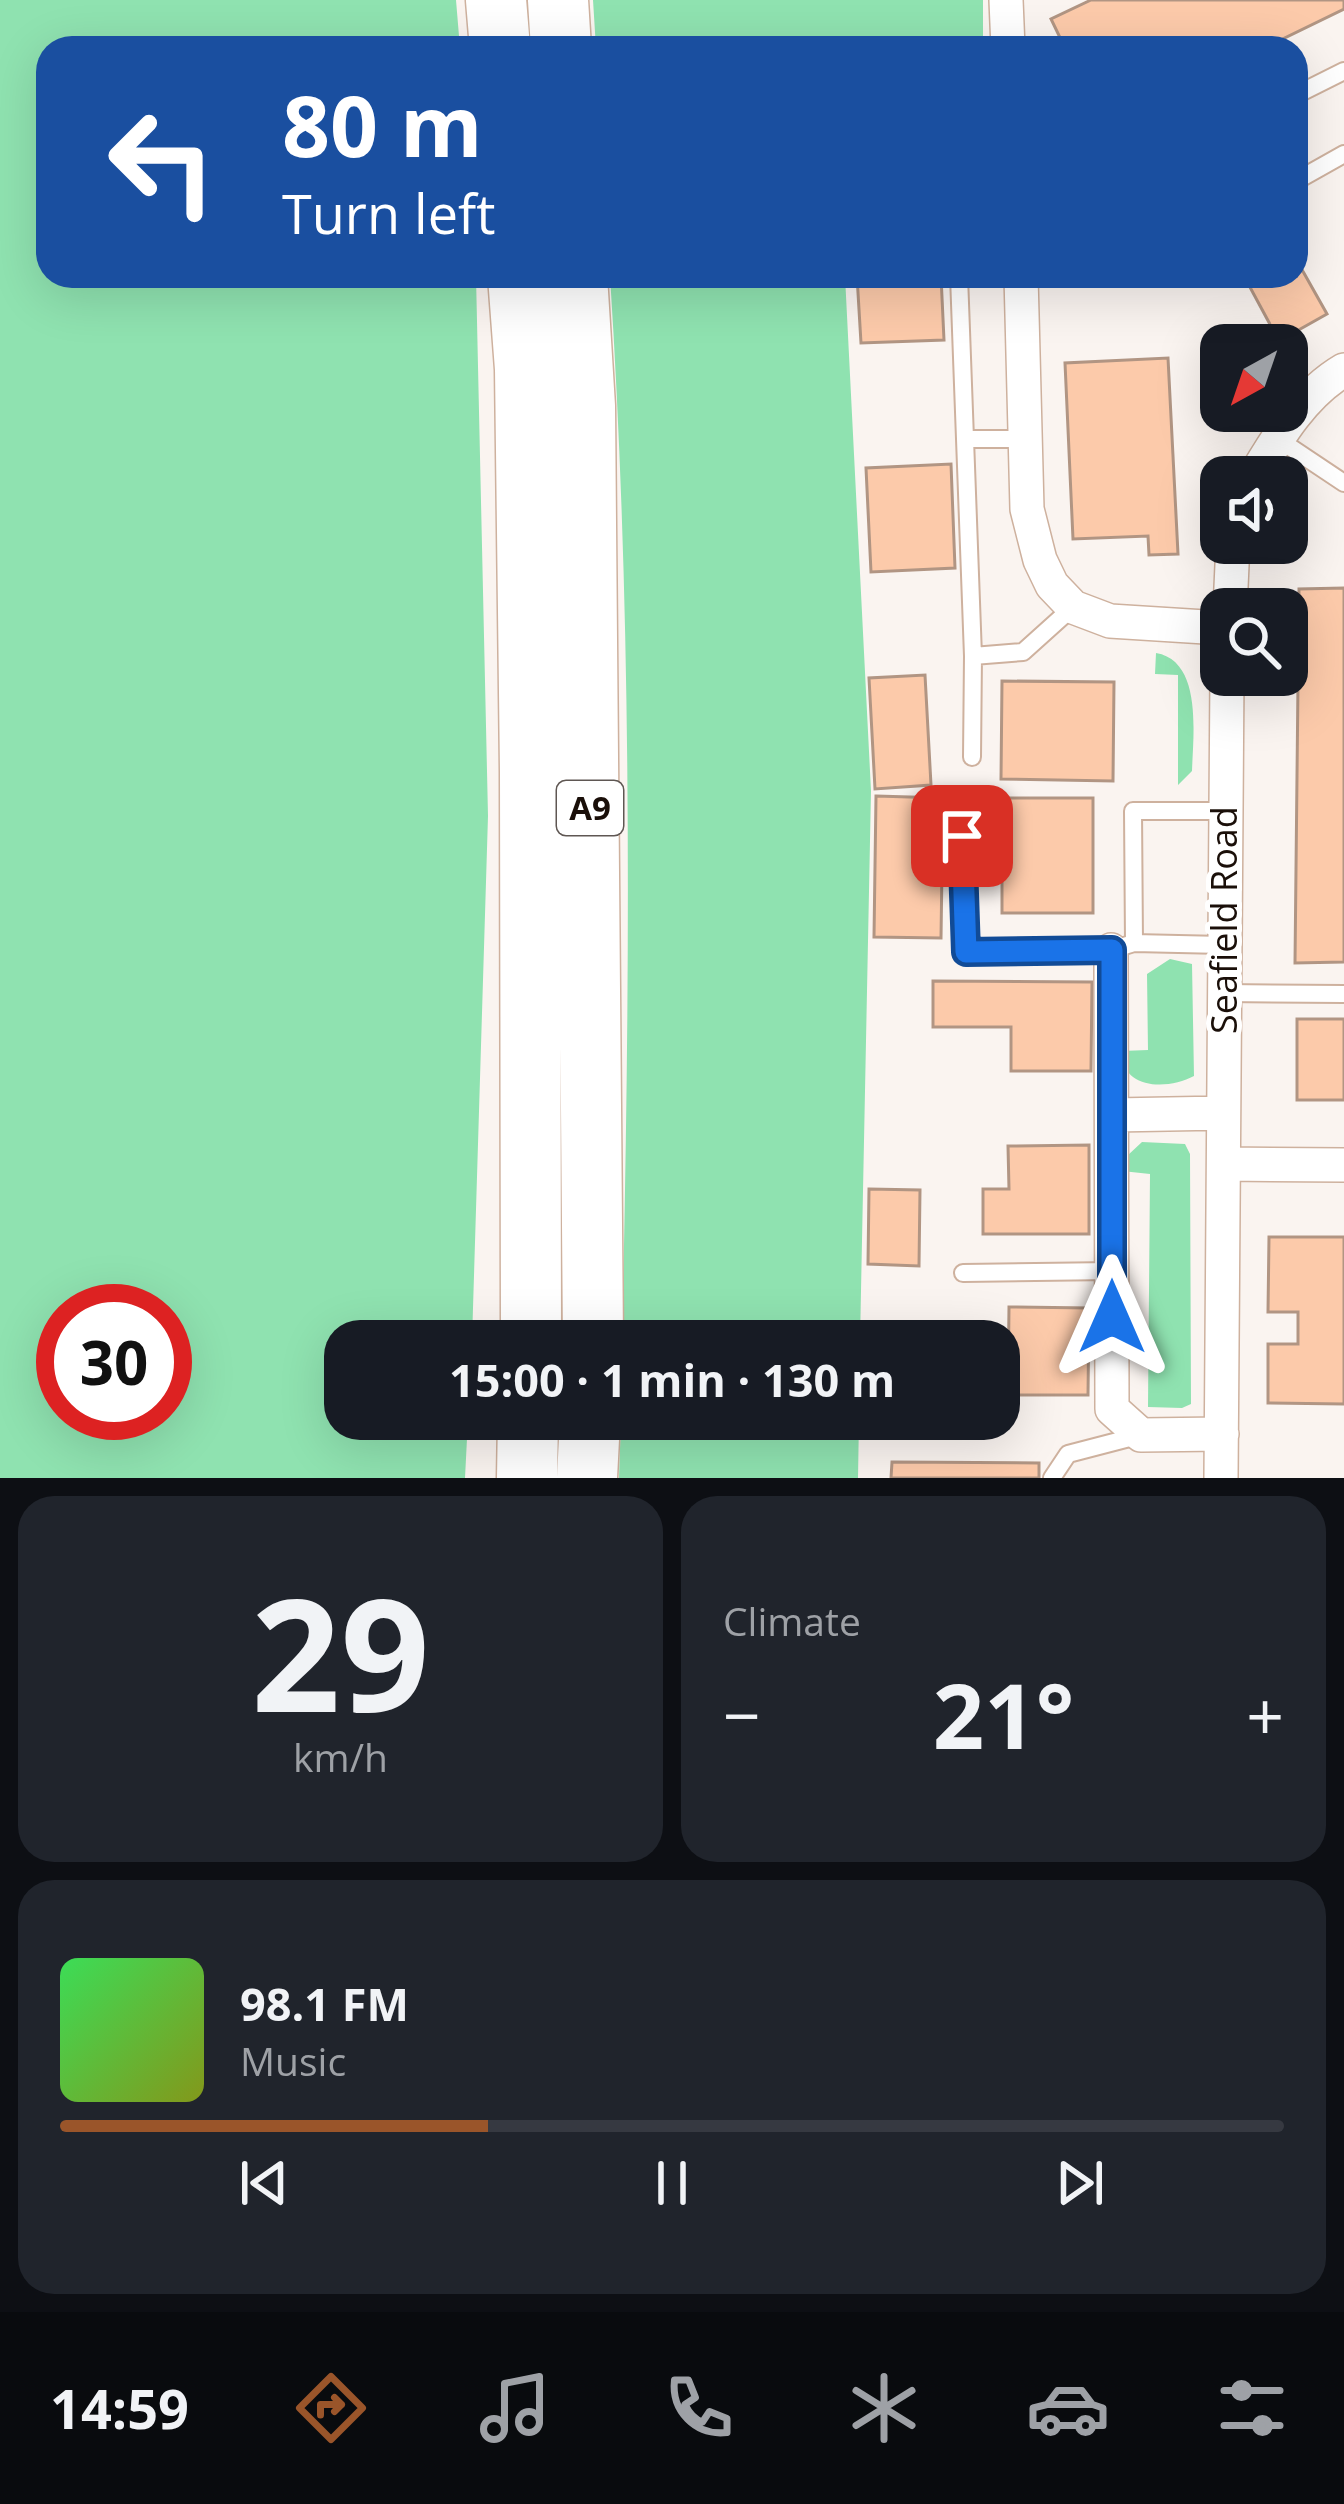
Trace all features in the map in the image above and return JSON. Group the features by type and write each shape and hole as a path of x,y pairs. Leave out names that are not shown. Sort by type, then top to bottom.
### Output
{"highway":[{"path":"496,0 499,36"},
{"path":"558,0 560,36"},
{"name":"A9","path":"519,288 525,369 530,772 531,1320"},
{"name":"A9","path":"578,288 585,406 593,1320"},
{"path":"527,1478 528,1440"},
{"path":"587,1478 589,1440"}],"street":[{"path":"1006,0 1008,36"},
{"path":"1021,288 1027,509 1040,560 1052,584 1073,607 1111,621 1200,627"},
{"path":"1267,456 1301,407 1329,378 1344,370"},
{"name":"Seafield Road","path":"1221,1478 1227,696"},
{"path":"1123,947 1114,1115 1112,1409 1141,1435 1222,1434"},
{"path":"1114,1115 1223,1113"},
{"path":"1224,1164 1344,1165"}],"lane":[{"path":"1308,89 1344,71"},
{"path":"1308,174 1344,154"},
{"path":"959,288 973,656 972,758"},
{"path":"965,439 1025,439"},
{"path":"1277,439 1344,483"},
{"path":"973,656 1022,652 1073,607"},
{"path":"1123,947 1133,811 1224,811"},
{"path":"962,836 966,952 1223,945"},
{"path":"1223,993 1344,994"},
{"path":"963,1273 1112,1270"},
{"path":"1052,1478 1068,1454 1141,1435"}],"green space":[{"path":"0,0 456,0 459,36 36,36 36,288 476,288 488,816 473,1320 324,1320 324,1440 467,1440 465,1478 0,1478"},
{"path":"593,0 983,0 983,36 595,36"},
{"path":"611,288 846,288 871,791 860,1320 622,1320 628,808 623,542"},
{"path":"1156,653 1182,670 1192,702 1192,771 1178,785 1178,675 1155,674"},
{"path":"1170,959 1192,964 1194,1076 1160,1085 1137,1080 1129,1073 1122,1051 1148,1050 1147,974"},
{"path":"1142,1142 1185,1144 1190,1154 1191,1404 1182,1408 1148,1407 1150,1174 1122,1171 1127,1156"},
{"path":"620,1440 859,1440 858,1478 619,1478"}],"building":[{"path":"1091,0 1344,0 1344,9 1289,36 1059,36 1051,19"},
{"path":"1308,280 1327,314 1308,325 1270,324 1250,288 1308,288"},
{"path":"858,288 942,288 944,340 861,343"},
{"path":"1168,358 1178,554 1149,555 1148,536 1073,539 1065,363"},
{"path":"951,464 955,568 871,572 866,468"},
{"path":"1344,588 1344,962 1295,963 1298,696 1308,696 1308,589"},
{"path":"925,675 931,785 875,789 869,678"},
{"path":"1002,681 1114,682 1113,781 1001,779"},
{"path":"876,796 943,798 941,938 874,937"},
{"path":"1002,798 1093,798 1093,913 1002,913"},
{"path":"933,981 1092,982 1091,1071 1011,1071 1011,1027 933,1027"},
{"path":"1297,1019 1344,1019 1344,1100 1297,1100"},
{"path":"1089,1145 1089,1234 983,1234 983,1189 1009,1189 1008,1146"},
{"path":"869,1189 920,1190 919,1266 868,1264"},
{"path":"1269,1237 1344,1237 1344,1404 1268,1403 1268,1344 1298,1344 1298,1312 1268,1312"},
{"path":"1009,1307 1089,1308 1088,1395 1020,1395 1020,1320 1009,1320"},
{"path":"892,1462 1039,1463 1039,1478 891,1478"}],"route":[{"path":"962,836 966,952 1112,950 1112,1317"}]}
